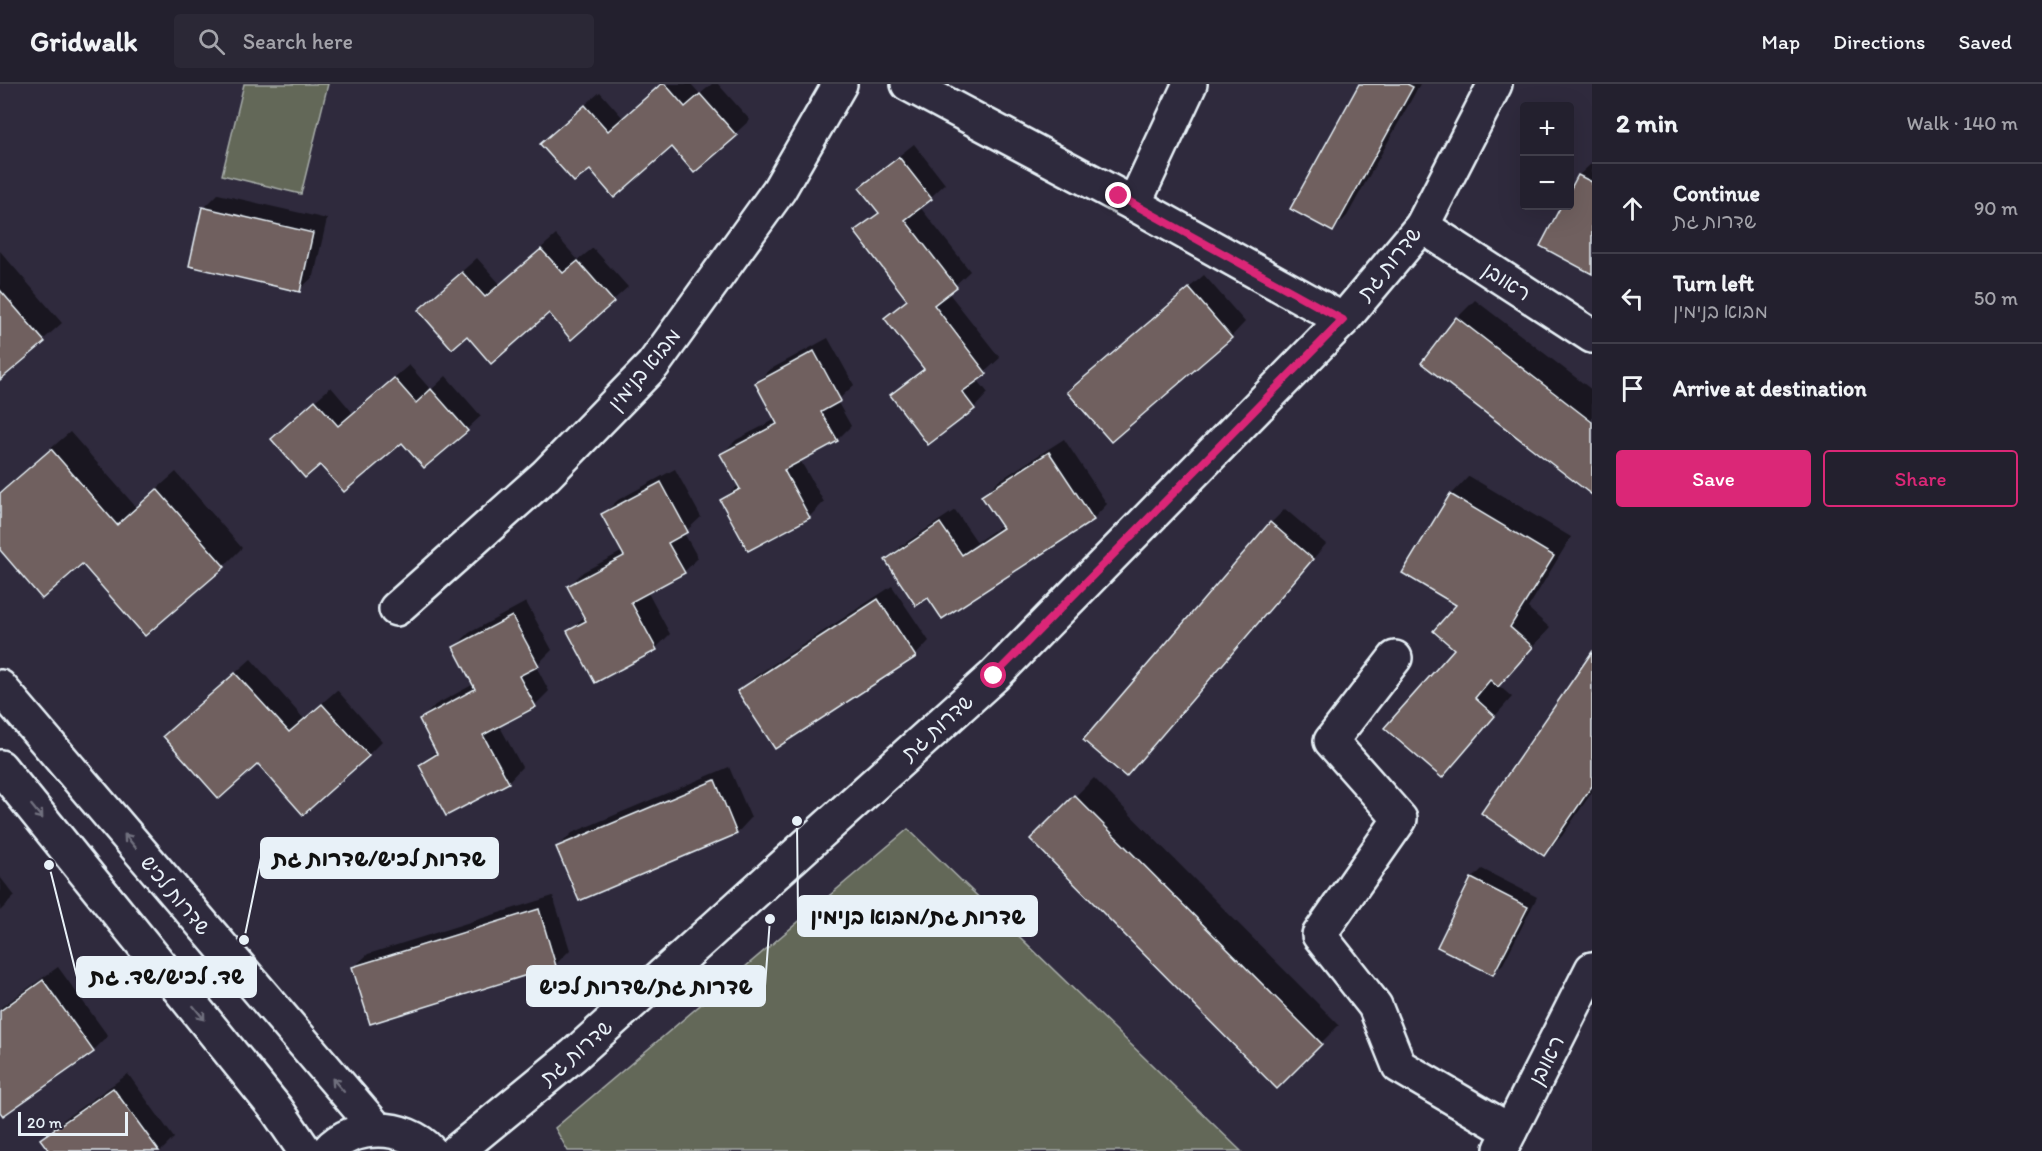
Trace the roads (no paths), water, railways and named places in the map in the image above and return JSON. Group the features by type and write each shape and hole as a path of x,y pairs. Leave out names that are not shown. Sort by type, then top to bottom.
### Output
{"street":[{"name":"מבוא בנימין","path":"396,609 546,476 653,365 779,190 840,84"},
{"path":"908,84 1134,204 1343,320"},
{"path":"1134,204 1190,84"},
{"name":"שדרות גת","path":"457,1151 574,1055 994,676 1343,320 1422,225 1495,84"},
{"name":"ראובן","path":"1422,225 1592,336"},
{"path":"1395,658 1331,741 1400,819 1319,935 1375,1006 1399,1066 1505,1141"},
{"name":"שדרות לכיש","path":"0,687 377,1129"},
{"path":"0,767 277,1110 305,1151"},
{"name":"ראובן","path":"1505,1141 1592,969"},
{"path":"328,1151 352,1135 377,1129 402,1133 424,1144 430,1151"}],"place":[{"name":"שדרות גת/מבוא בנימין","path":"797,821"},
{"name":"שד. לכיש/שד. גת","path":"49,865"},
{"name":"שדרות גת/שדרות לכיש","path":"770,919"},
{"name":"שדרות לכיש/שדרות גת","path":"244,940"}]}
